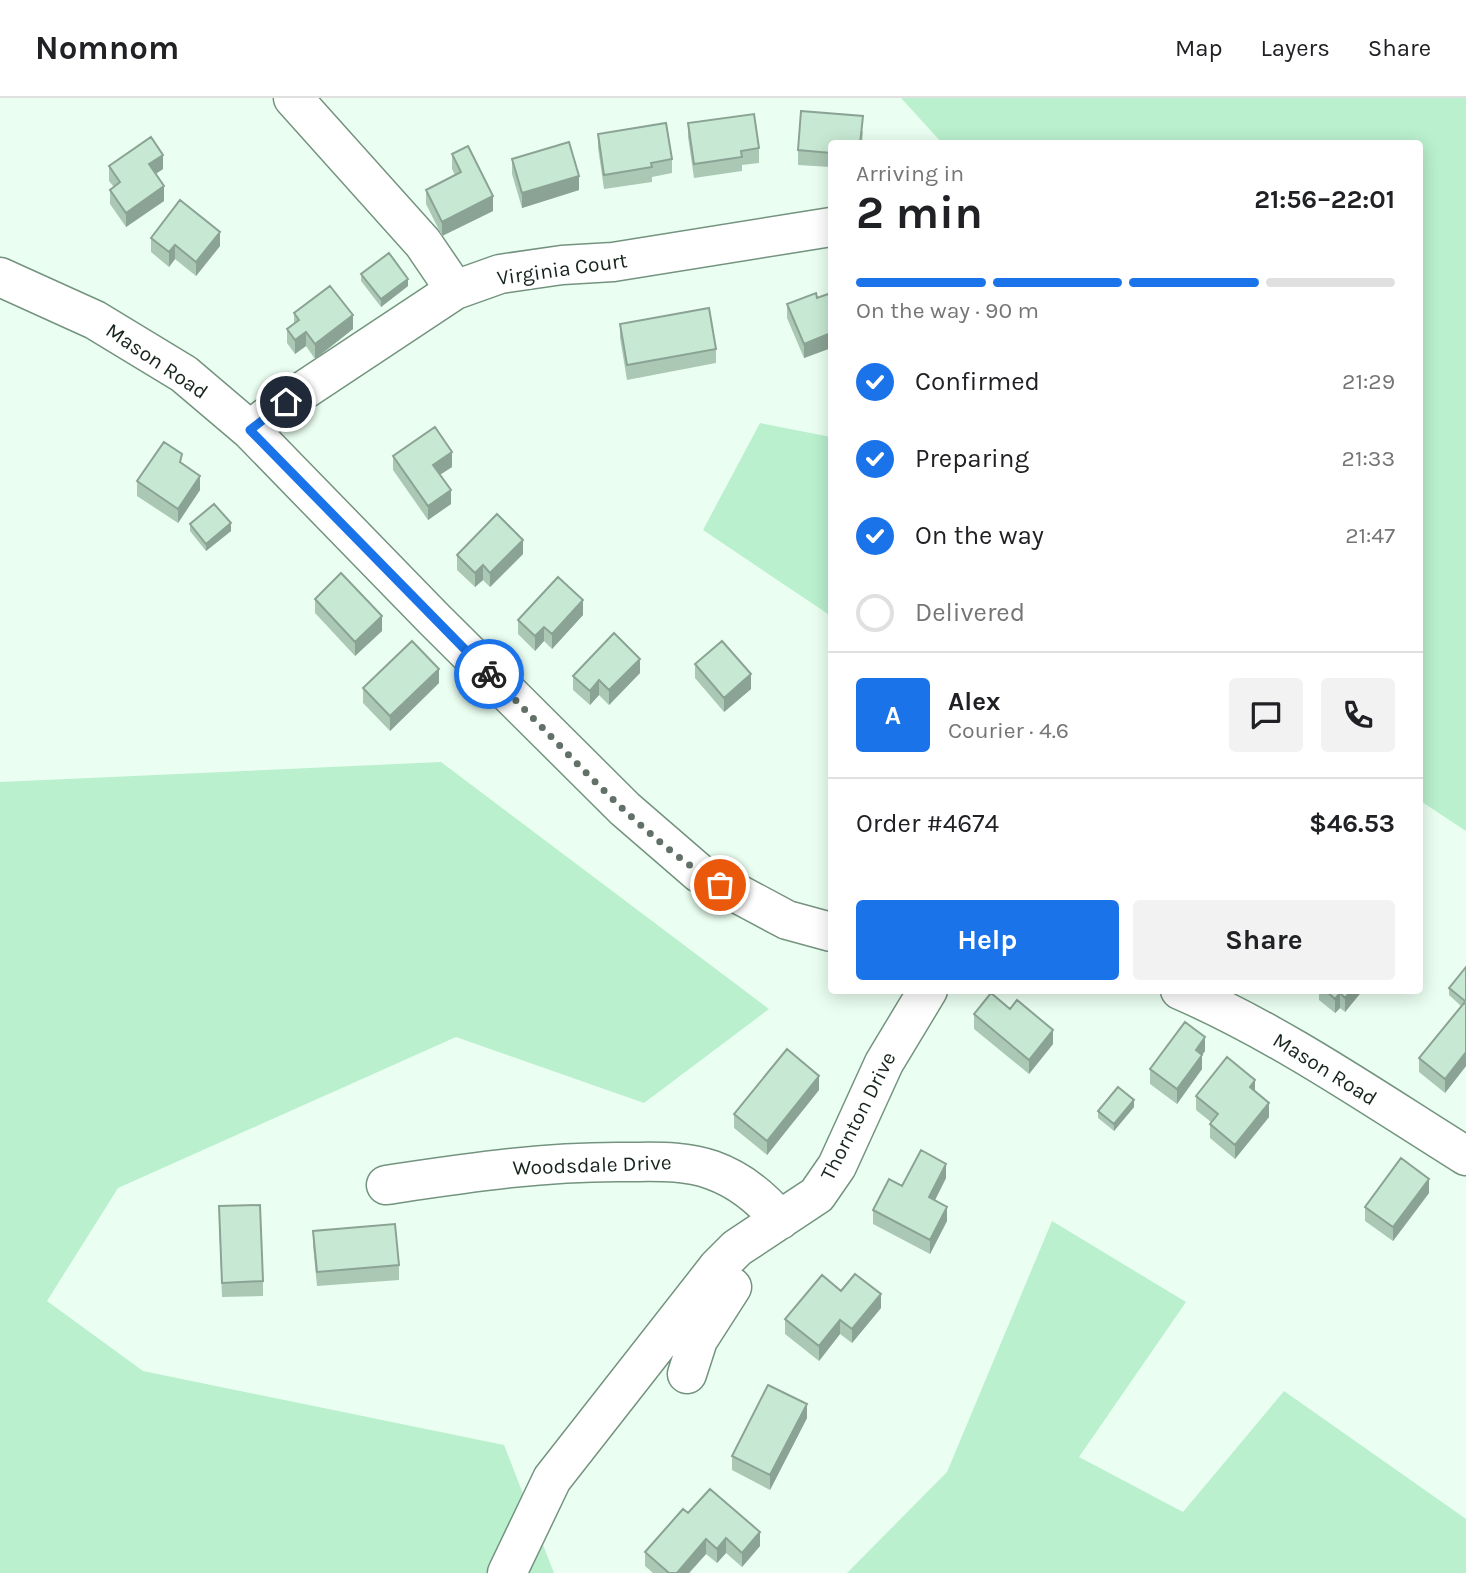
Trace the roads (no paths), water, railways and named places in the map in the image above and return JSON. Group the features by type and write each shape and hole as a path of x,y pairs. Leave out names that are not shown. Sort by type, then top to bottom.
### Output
{"street":[{"path":"293,98 423,243 456,290"},
{"name":"Virginia Court","path":"250,430 286,402 456,290 500,274 562,265 613,262 828,227"},
{"name":"Mason Road","path":"0,277 95,320 184,374 250,430 433,618 625,808 662,841 699,873 742,898 787,920 828,931"},
{"name":"Thornton Drive","path":"506,1573 559,1469 718,1267 737,1248 817,1195 837,1166 884,1063 926,994"},
{"name":"Mason Road","path":"1189,994 1225,1010 1283,1042 1466,1156"},
{"name":"Woodsdale Drive","path":"386,1185 563,1161 682,1162 713,1171 743,1185 764,1201 780,1220"},
{"path":"687,1374 698,1340 737,1279 737,1248"}]}
